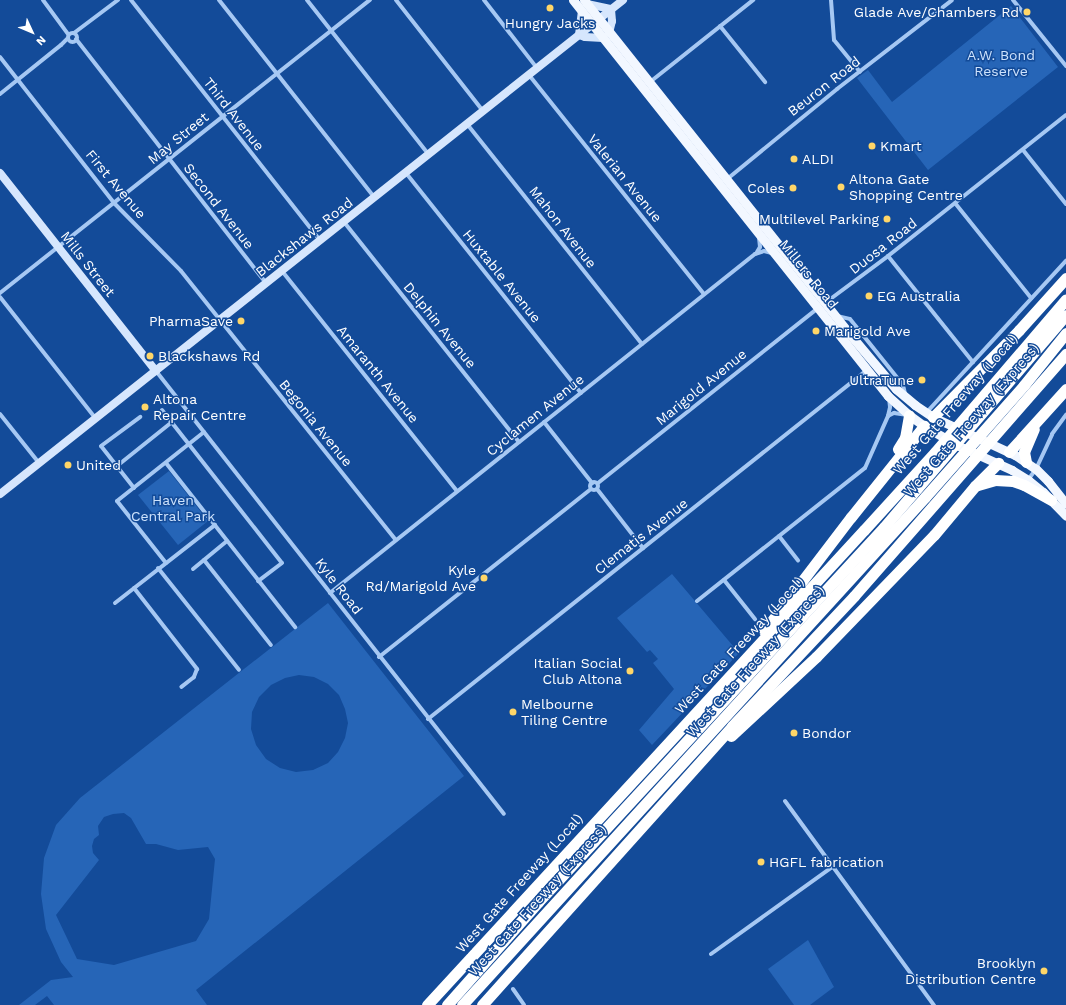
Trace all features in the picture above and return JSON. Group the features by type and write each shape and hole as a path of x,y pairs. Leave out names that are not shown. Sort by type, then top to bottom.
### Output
{"highway":[{"path":"929,415 1019,330 1066,278"},
{"name":"West Gate Freeway (Local)","path":"427,1005 935,452 1066,299"},
{"name":"West Gate Freeway (Express)","path":"462,1005 951,459 977,421 1066,316"},
{"name":"West Gate Freeway (Express)","path":"447,1005 538,902 849,566 951,459 987,426 1066,333"},
{"path":"482,1005 732,726 854,596 1066,354"},
{"path":"1008,452 1066,389"},
{"path":"851,517 905,438 909,415"},
{"path":"1026,462 1024,452 1038,421"},
{"path":"726,681 851,517 924,426"},
{"path":"664,803 735,733 816,657 929,540 975,486 998,463"},
{"path":"975,486 985,481 995,480 1026,483 1051,500"}],"main road":[{"name":"Millers Road","path":"573,0 584,5 595,22 649,82 726,179 867,370 888,396 924,426 959,446 998,463 1026,483"},
{"name":"Blackshaws Road","path":"0,494 623,0"},
{"path":"584,5 612,9 612,21 606,35 584,37 579,35 584,5"},
{"name":"Millers Road","path":"606,35 775,255 821,306 835,316 875,365 906,398 929,415 1026,462 1036,469 1048,481 1066,504"},
{"name":"Mills Street","path":"0,173 156,371"},
{"path":"924,426 929,415"},
{"path":"998,463 1008,452"},
{"path":"1051,500 1066,516"}],"street":[{"name":"Second Avenue","path":"43,0 266,284"},
{"path":"0,94 118,0"},
{"name":"Third Avenue","path":"131,0 320,241"},
{"path":"219,0 375,198"},
{"path":"307,0 428,154"},
{"name":"May Street","path":"0,293 370,0"},
{"path":"396,0 483,111"},
{"path":"484,0 537,68"},
{"path":"649,82 753,0"},
{"path":"831,0 834,40 860,72"},
{"name":"Beuron Road","path":"726,179 952,0"},
{"path":"1013,0 1066,66"},
{"path":"720,26 765,82"},
{"name":"First Avenue","path":"0,57 114,203 181,271 220,320"},
{"name":"Valerian Avenue","path":"529,75 704,294"},
{"name":"Duosa Road","path":"821,306 888,256 1066,115"},
{"name":"Mahon Avenue","path":"467,124 642,344"},
{"path":"1023,150 1066,204"},
{"name":"Huxtable Avenue","path":"406,173 581,393"},
{"path":"726,179 730,197"},
{"path":"955,203 1031,298"},
{"name":"Delphin Avenue","path":"344,222 519,442"},
{"path":"755,254 760,244 757,232"},
{"path":"755,254 764,251 775,255"},
{"name":"Cyclamen Avenue","path":"330,593 755,254"},
{"path":"888,256 973,362"},
{"path":"929,415 952,384 1066,261"},
{"name":"Amaranth Avenue","path":"282,271 457,491"},
{"path":"0,297 96,419"},
{"name":"Marigold Avenue","path":"598,483 821,306"},
{"name":"Begonia Avenue","path":"220,320 396,540"},
{"name":"Clematis Avenue","path":"428,719 867,370"},
{"name":"Kyle Road","path":"156,371 379,657 504,814"},
{"path":"697,601 865,468 888,416 890,407 888,396"},
{"path":"162,410 282,563 258,581"},
{"path":"888,416 894,413 909,415"},
{"path":"0,414 39,464"},
{"path":"1026,483 1036,469 1052,434 1066,415"},
{"path":"134,488 101,446 140,417"},
{"path":"117,466 172,422"},
{"path":"544,422 592,483 591,489"},
{"path":"166,563 117,501 204,432"},
{"path":"166,463 295,627"},
{"path":"592,483 598,483 597,489 643,548"},
{"path":"379,657 591,489 597,489"},
{"path":"115,603 215,525"},
{"path":"779,536 798,560"},
{"path":"193,569 227,541"},
{"path":"204,560 271,645"},
{"path":"158,568 239,670"},
{"path":"724,580 755,619"},
{"path":"134,588 197,669 194,677 181,687"},
{"path":"785,801 934,1005"},
{"path":"711,954 832,867"},
{"path":"512,989 524,1005"}],"green space":[{"name":"A.W. Bond Reserve","path":"1011,6 1058,67 928,170 857,78 868,70 892,102"},
{"name":"Haven Central Park","path":"169,471 208,521 178,545 138,495"},
{"path":"672,574 739,653 652,745 639,730 674,689 653,663 658,659 650,650 647,652 617,618"},
{"path":"328,603 464,776 196,990 207,1005 54,1005 47,996 35,1005 19,1005 51,980 73,977 61,962 46,929 41,894 44,858 56,825 80,798","holes":["299,675 314,677 328,684 339,695 345,709 348,723 345,738 338,752 328,763 313,770 296,772 280,768 266,759 256,745 251,729 252,712 259,697 271,685 285,678","124,813 131,818 146,844 156,844 178,850 208,847 215,859 209,919 196,941 114,965 77,959 56,915 99,860 93,853 92,846 94,839 99,835 98,826 104,817"]},
{"path":"808,940 834,987 810,1005 794,1005 768,969"}],"place":[{"name":"Hungry Jacks","path":"550,8"},
{"name":"Glade Ave/Chambers Rd","path":"1027,12"},
{"name":"Kmart","path":"872,146"},
{"name":"ALDI","path":"794,159"},
{"name":"Altona Gate Shopping Centre","path":"841,187"},
{"name":"Coles","path":"793,188"},
{"name":"Multilevel Parking","path":"887,219"},
{"name":"EG Australia","path":"869,296"},
{"name":"PharmaSave","path":"241,321"},
{"name":"Marigold Ave","path":"816,331"},
{"name":"Blackshaws Rd","path":"150,356"},
{"name":"UltraTune","path":"922,380"},
{"name":"Altona Repair Centre","path":"145,407"},
{"name":"United","path":"68,465"},
{"name":"Kyle Rd/Marigold Ave","path":"484,578"},
{"name":"Italian Social Club Altona","path":"630,671"},
{"name":"Melbourne Tiling Centre","path":"513,712"},
{"name":"Bondor","path":"794,733"},
{"name":"HGFL fabrication","path":"761,862"},
{"name":"Brooklyn Distribution Centre","path":"1044,971"}]}
